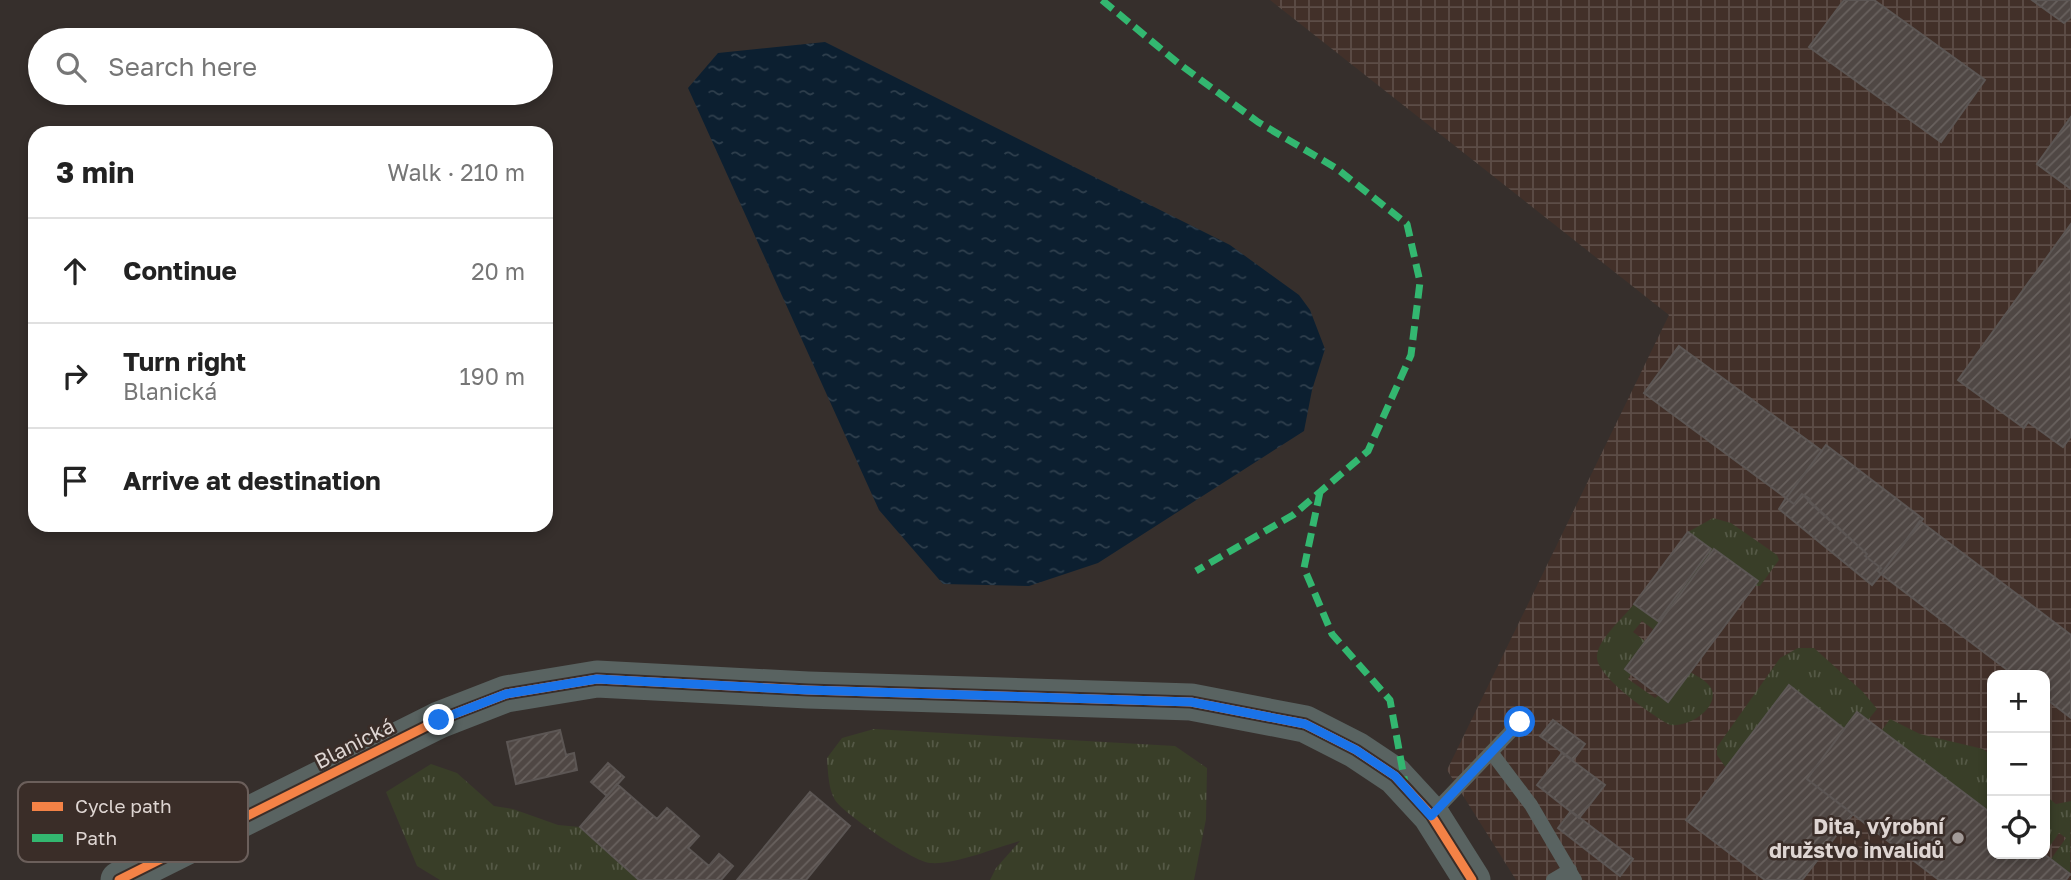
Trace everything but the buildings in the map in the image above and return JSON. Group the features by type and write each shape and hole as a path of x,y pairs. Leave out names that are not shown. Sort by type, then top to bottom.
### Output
{"street":[{"name":"Blanická","path":"248,816 439,720 506,694 597,679 807,690 1191,702 1305,724 1356,750 1395,776 1431,816 1472,880"},
{"name":"Blanická","path":"119,880 155,862"}],"lane":[{"path":"1431,816 1520,722"},
{"path":"1491,752 1531,805 1572,875 1553,880"}],"shaded area":[{"path":"1270,0 2071,0 2071,880 1516,880 1447,770 1669,315"}],"green space":[{"path":"1713,518 1731,523 1777,555 1779,560 1760,586 1755,586 1757,581 1714,549 1654,630 1642,621 1633,632 1645,641 1625,669 1631,674 1628,679 1655,698 1690,672 1706,682 1712,690 1710,704 1700,716 1685,724 1670,725 1639,704 1605,674 1599,664 1598,649 1634,604 1658,621 1710,551 1688,532"},
{"path":"1798,648 1814,648 1863,692 1877,709 1868,720 1857,712 1844,729 1789,686 1726,768 1717,755 1717,747 1780,658"},
{"path":"1890,719 1920,734 1983,749 1987,752 1987,810 1882,730"},
{"path":"874,729 1175,746 1207,768 1206,819 1194,880 990,880 996,868 1020,841 951,861 922,861 865,826 841,807 833,795 827,758 842,738"},
{"path":"431,764 457,773 494,806 513,809 558,825 580,827 639,880 440,880 417,866 386,792"},
{"path":"2050,799 2056,804 2071,801 2070,874 2051,859 2066,838 2059,833 2050,846"}],"water":[{"path":"825,42 1230,245 1299,295 1310,310 1325,349 1312,390 1304,431 1098,563 1029,586 943,584 879,510 688,88 718,53"}],"marked path":[{"path":"1102,0 1178,63 1258,122 1336,168 1407,224 1420,282 1411,355 1368,451 1293,515 1196,571"},
{"path":"1320,492 1304,568 1332,634 1390,700 1405,783"}],"cycle path":[{"path":"248,816 439,720 506,694 597,679 808,690 1191,702 1305,724 1356,750 1395,776 1431,815 1472,880"},
{"path":"119,880 155,862"}],"place":[{"name":"Dita, výrobní družstvo invalidů","path":"1958,838"}],"route":[{"path":"439,720 506,694 597,679 807,690 1191,702 1305,724 1356,750 1395,776 1431,816 1520,722"}]}
